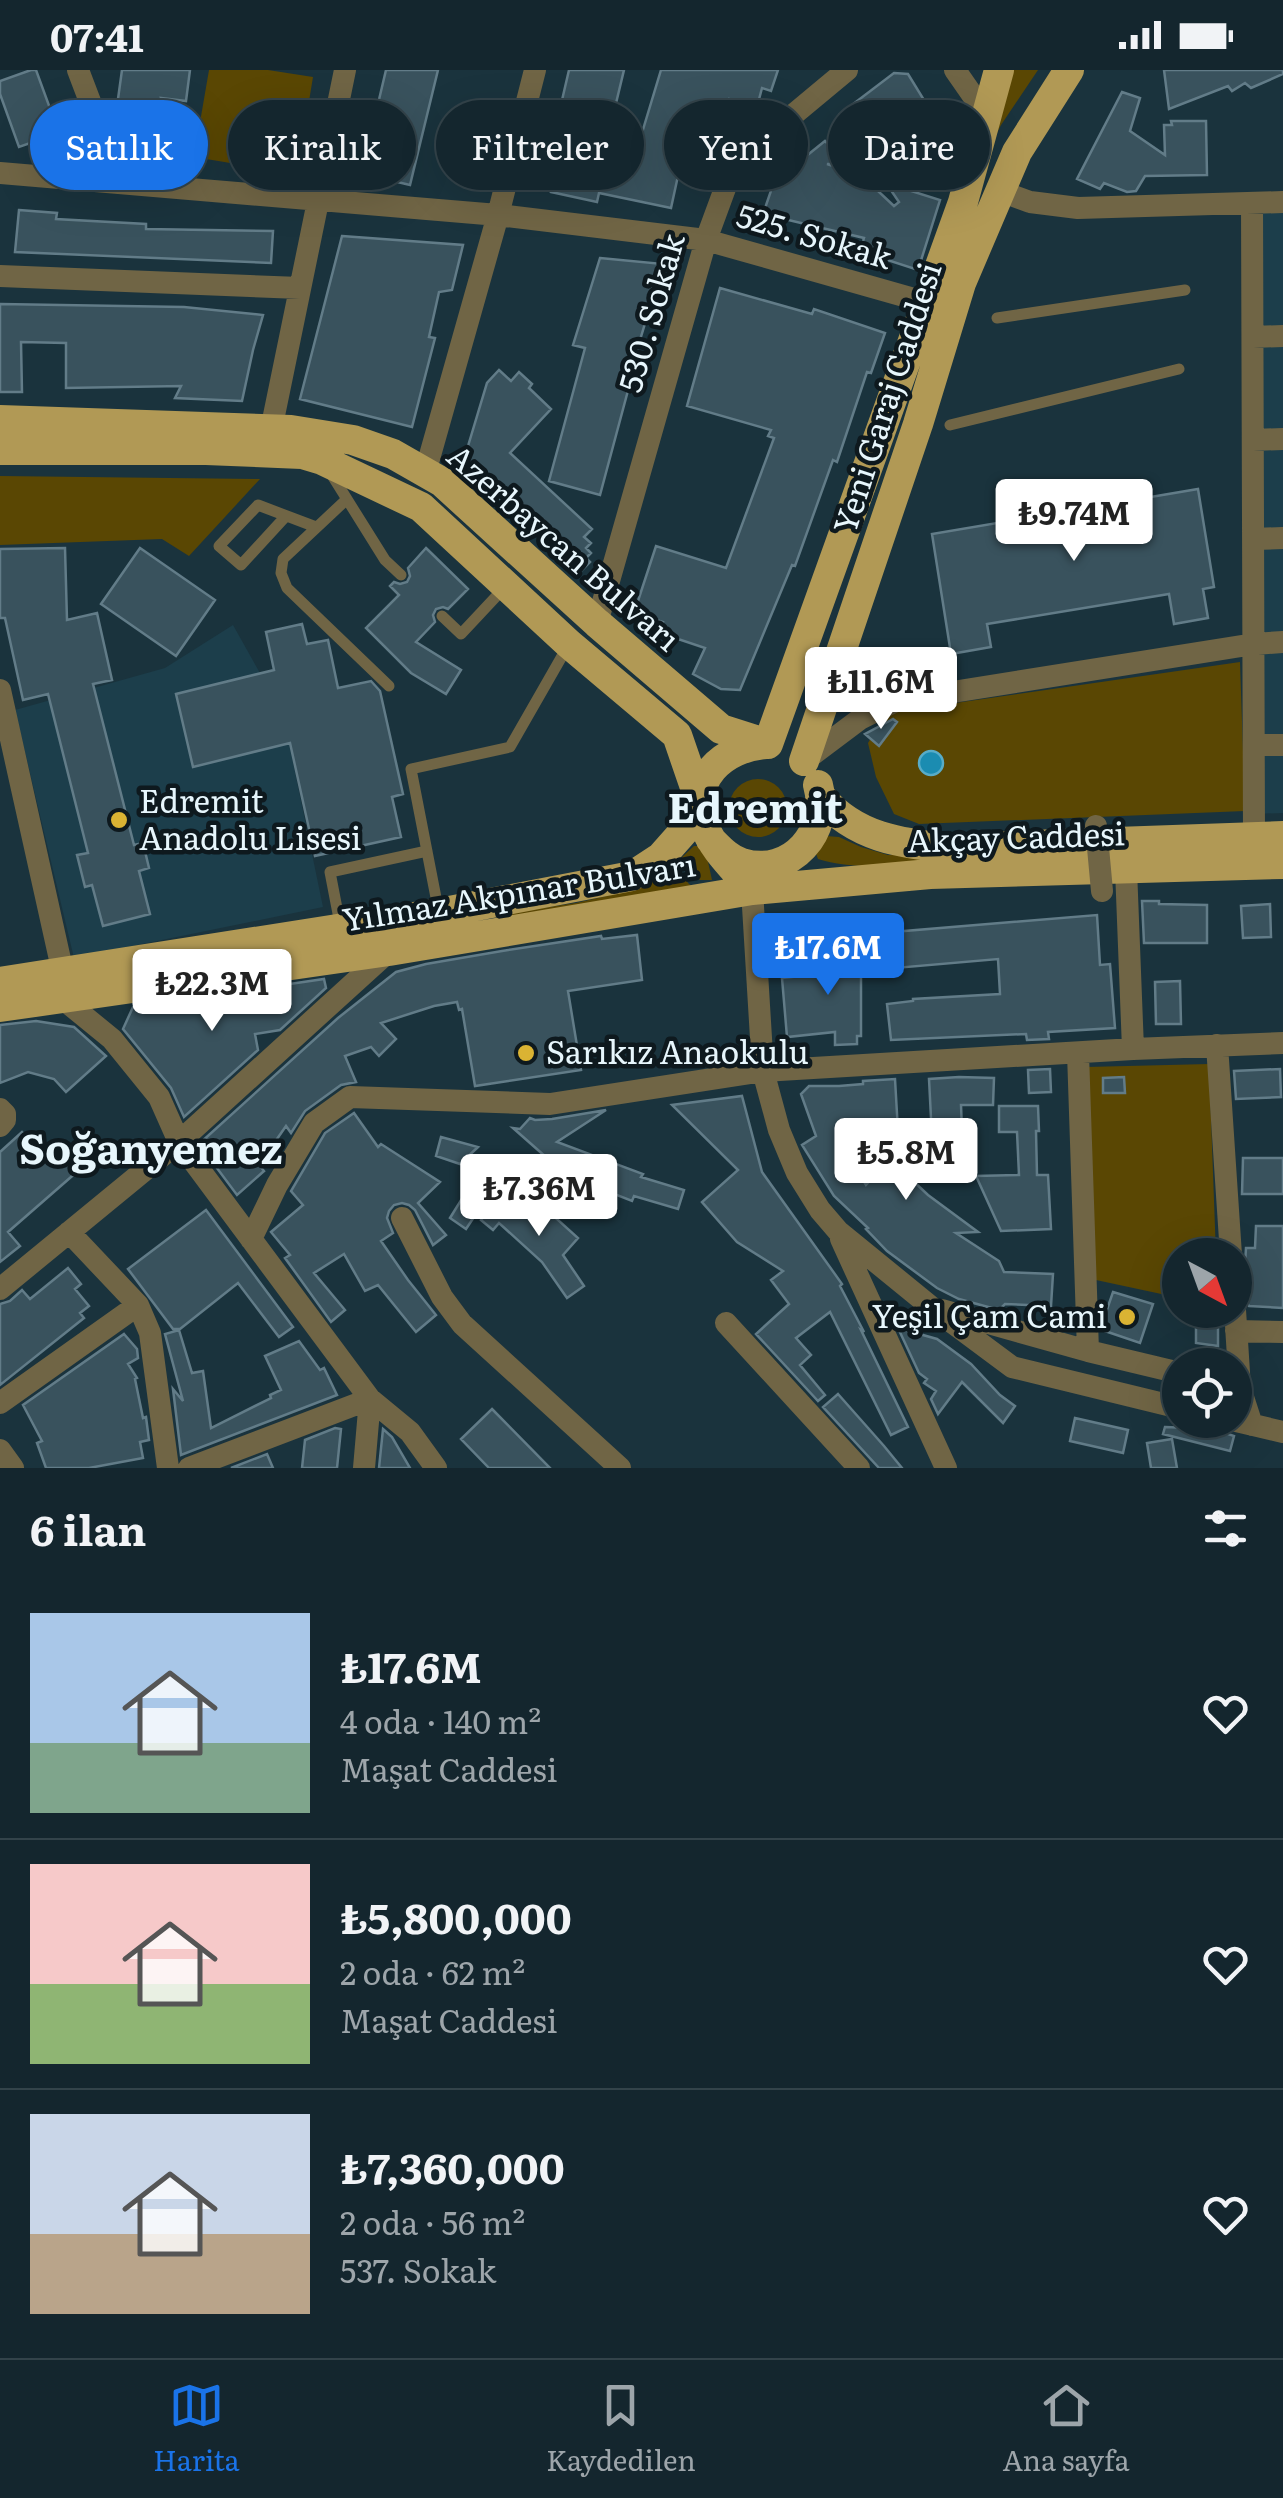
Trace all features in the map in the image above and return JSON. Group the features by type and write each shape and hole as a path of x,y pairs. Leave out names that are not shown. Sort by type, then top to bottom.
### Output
{"main road":[{"name":"Yeni Garaj Caddesi","path":"940,306 960,283 1017,152 1070,70"},
{"name":"Yeni Garaj Caddesi","path":"990,104 998,71"},
{"name":"Yeni Garaj Caddesi","path":"804,762 940,306 966,190"},
{"name":"Yeni Garaj Caddesi","path":"768,744 918,374"},
{"name":"Azerbaycan Bulvarı","path":"0,420 291,430 353,440 393,454 442,482 720,729 768,744"},
{"name":"Azerbaycan Bulvarı","path":"0,450 302,454 422,507 568,644 677,735 700,802"},
{"path":"768,744 788,750 804,762 816,778 822,798 817,828 799,852 752,890 711,840 702,822 700,802 704,783 729,752 748,745 768,744"},
{"name":"Akçay Caddesi","path":"822,798 836,814 865,831 907,845 950,848 1269,836"},
{"name":"Yılmaz Akpınar Bulvarı","path":"0,1007 63,986 341,929 632,876 661,857 684,831 700,802"},
{"path":"711,840 742,863 762,866 782,862 799,852"},
{"name":"Akçay Caddesi","path":"752,890 930,874 1283,864"},
{"name":"Yılmaz Akpınar Bulvarı","path":"0,982 63,986 390,950 752,890"}],"street":[{"path":"78,70 90,100"},
{"path":"271,430 345,70"},
{"path":"425,472 535,70"},
{"name":"530. Sokak","path":"597,623 706,240 734,164 848,70"},
{"path":"955,70 976,100"},
{"name":"525. Sokak","path":"0,173 30,175"},
{"name":"525. Sokak","path":"208,190 498,215 706,240 940,306"},
{"path":"1000,191 1030,202 1078,208 1283,202"},
{"path":"1252,204 1254,745 1269,836"},
{"path":"0,276 300,288"},
{"path":"1253,337 1283,336"},
{"path":"1254,440 1283,439"},
{"path":"1254,538 1283,538"},
{"path":"804,762 860,719 896,701 1283,642"},
{"path":"0,690 63,986 159,1097 180,1142 370,1399 410,1432 436,1468"},
{"path":"1254,745 1283,745"},
{"path":"1096,826 1102,891"},
{"path":"1126,869 1133,1049"},
{"path":"752,890 763,1071 779,1130 796,1172 820,1210 838,1231 1012,1367 1162,1404"},
{"path":"0,1289 180,1142 390,950"},
{"path":"252,1239 277,1185 314,1123 350,1098 550,1104 763,1071 1283,1043"},
{"path":"1217,1045 1230,1238"},
{"path":"1078,1053 1088,1350"},
{"path":"402,1218 442,1296 462,1324 620,1468"},
{"path":"838,1231 946,1468"},
{"path":"70,1232 138,1305 150,1333 168,1468"},
{"path":"0,1404 138,1305"},
{"path":"930,1306 1162,1368"},
{"path":"726,1323 859,1468"},
{"path":"1252,1324 1283,1332"},
{"path":"189,1468 370,1399"},
{"path":"364,1468 370,1399"},
{"path":"1252,1424 1283,1432"},
{"path":"0,1450 14,1468"}],"lane":[{"path":"997,318 1185,290"},
{"path":"950,424 1179,369"},
{"path":"322,460 385,560 401,575"},
{"path":"347,499 283,559 281,573 283,581 322,624 389,686"},
{"path":"286,516 241,564 218,546 258,506 286,516 316,527"},
{"path":"442,616 461,634 508,585"},
{"path":"439,913 411,770 510,747 568,644"},
{"path":"341,929 330,872 427,851"}],"shaded area":[{"path":"209,70 268,70 313,77 309,100 228,100 228,163 208,159 208,100 204,100"},
{"path":"1012,70 1038,70 990,147"},
{"path":"1283,209 1283,813 1251,814 1263,210"},
{"path":"0,476 260,479 189,556 162,539 0,545"},
{"path":"233,625 283,714 323,907 74,958 15,710 165,668"},
{"path":"1240,662 1245,811 919,824 894,814 876,777 868,743 886,713"},
{"path":"758,779 778,788 787,808 778,828 758,837 738,828 729,808 738,788"},
{"path":"826,836 888,855 989,856 857,866 818,859 815,851"},
{"path":"694,846 701,846 707,857 712,880 700,880 680,859"},
{"path":"673,864 695,888 506,916 641,888"},
{"path":"1209,1064 1215,1238 1162,1238 1162,1294 1096,1280 1086,1067"}],"water":[{"path":"931,751 940,754 940,772 931,775 922,772 919,763 922,754"}],"building":[{"path":"36,70 47,100 30,100 30,143 19,147 0,94 0,81"},
{"path":"122,70 190,70 186,100 118,99"},
{"path":"386,70 438,70 416,160 416,100 379,100"},
{"path":"569,70 624,70 617,100 562,100"},
{"path":"661,70 778,70 771,91 762,88 759,100 664,100 664,190 675,190 671,208 599,193 597,202 551,192 644,190 644,126"},
{"path":"1164,70 1283,70 1283,74 1251,88 1245,83 1232,91 1228,86 1169,109"},
{"path":"894,73 908,74 924,100 858,100"},
{"path":"1122,92 1140,98 1130,131 1165,155 1164,125 1172,125 1171,121 1206,121 1207,175 1145,176 1136,191 1127,192 1104,183 1100,189 1077,179"},
{"path":"825,141 828,144 828,190 877,190 894,206 899,202 891,190 908,190 940,200 918,270 860,251 864,238 763,214 771,190 808,190 808,155"},
{"path":"19,210 57,213 56,219 146,224 146,229 273,231 271,263 15,252"},
{"path":"342,236 463,245 452,290 439,292 429,337 435,338 412,427 300,399"},
{"path":"600,258 663,264 627,383 600,495 549,481 585,348 573,345"},
{"path":"720,288 812,314 814,309 885,333 795,566 792,565 740,690 721,689 693,674 705,648 660,633 663,622 634,613 656,546 726,568 774,438 768,436 771,430 687,406"},
{"path":"0,304 184,307 263,315 242,401 175,398 181,386 66,388 66,343 21,342 22,392 0,392"},
{"path":"499,370 511,381 519,372 551,409 510,453 592,529 584,537 591,543 586,548 591,553 586,558 590,562 579,573 462,466 487,383"},
{"path":"1198,489 1214,587 1203,589 1208,618 1174,624 1169,594 987,624 991,647 951,654 932,534"},
{"path":"65,548 67,620 97,613 112,680 93,684 134,845 143,843 149,868 139,871 150,914 103,926 92,885 85,887 77,855 88,853 48,694 23,700 5,618 0,618 0,549"},
{"path":"140,548 215,600 176,656 101,604"},
{"path":"426,548 468,589 448,609 436,609 435,622 416,642 461,670 446,694 411,673 366,628 399,595 390,586 407,582 408,568"},
{"path":"302,624 307,644 328,640 338,688 371,681 380,691 403,794 392,797 401,837 315,856 290,743 193,767 176,694 274,670 266,632"},
{"path":"893,719 897,722 879,746 865,734"},
{"path":"1142,901 1207,905 1207,943 1144,943"},
{"path":"1270,904 1271,937 1243,938 1241,906"},
{"path":"1097,915 1100,965 1110,964 1115,1028 1048,1032 1049,1039 1027,1040 1026,1034 891,1040 887,1004 1000,994 998,959 884,969 881,933"},
{"path":"861,934 861,1036 857,1036 857,1044 835,1045 835,1032 787,1037 782,978 841,972 839,936"},
{"path":"637,935 642,980 568,991 581,1070 475,1086 462,1009 459,1010 457,1002 434,1006 381,1023 396,1039 379,1056 371,1047 345,1056 356,1082 341,1085 305,1111 291,1133 286,1126 259,1165 264,1171 237,1195 199,1144 338,1018 396,972 502,951 601,936 602,939"},
{"path":"324,979 326,988 280,1030 255,1034 258,1050 184,1117 171,1088 123,1029 133,1007 188,1004 187,999"},
{"path":"1180,981 1181,1024 1156,1024 1155,982"},
{"path":"36,1021 74,1027 106,1056 66,1092 54,1079 28,1072 0,1083 0,1025"},
{"path":"1050,1069 1051,1092 1029,1093 1028,1070"},
{"path":"1280,1069 1281,1097 1236,1099 1234,1071"},
{"path":"1124,1077 1125,1093 1103,1093 1103,1078"},
{"path":"994,1078 993,1105 961,1105 963,1156 933,1157 929,1079"},
{"path":"895,1079 898,1131 848,1135 853,1164 866,1185 890,1159 928,1195 978,1232 956,1233 999,1261 1004,1272 1053,1274 1051,1306 1005,1304 999,1310 959,1299 937,1288 887,1251 834,1196 802,1145 816,1136 801,1094 809,1086"},
{"path":"742,1096 762,1172 842,1284 908,1427 891,1435 830,1312 796,1338 811,1355 800,1365 825,1395 818,1401 756,1334 789,1304 771,1280 783,1271 737,1242 702,1202 738,1170 672,1105"},
{"path":"999,1106 1038,1106 1037,1175 1048,1175 1051,1229 1001,1231 976,1176 1019,1175 1017,1132 999,1132"},
{"path":"606,1110 557,1142 643,1174 641,1177 684,1190 678,1209 634,1196 632,1201 542,1172 547,1158 513,1128 520,1129 530,1118 552,1119"},
{"path":"354,1113 378,1147 381,1144 440,1182 418,1203 446,1235 433,1245 415,1210 402,1203 389,1211 387,1218 393,1233 381,1241 436,1315 416,1332 378,1285 365,1291 344,1254 314,1273 345,1310 331,1322 285,1258 290,1255 271,1232 303,1205 291,1191 325,1133"},
{"path":"22,1132 50,1162 63,1151 79,1170 8,1232 20,1246 0,1262 0,1152"},
{"path":"441,1137 478,1147 460,1164 436,1156"},
{"path":"1243,1158 1283,1158 1283,1194 1242,1194"},
{"path":"502,1194 525,1214 537,1201 578,1238 563,1255 584,1286 567,1298 542,1262 499,1223 493,1230 481,1220"},
{"path":"463,1197 480,1208 466,1229 450,1218"},
{"path":"206,1210 293,1327 279,1337 238,1283 180,1329 173,1329 128,1269"},
{"path":"1256,1226 1283,1226 1283,1308 1252,1306"},
{"path":"68,1268 81,1284 75,1289 89,1306 80,1313 84,1318 0,1385 0,1304 22,1290 30,1299"},
{"name":"Yeşil Çam Cami","path":"1113,1292 1153,1304 1140,1343 1102,1330"},
{"path":"898,1328 937,1339 971,1364 1015,1406 1003,1423 962,1382 938,1414 931,1399 936,1391 924,1383 927,1379 919,1373"},
{"path":"1196,1328 1218,1328 1218,1346 1196,1343"},
{"path":"179,1330 192,1373 203,1371 211,1428 281,1390 265,1356 299,1341 320,1370 324,1368 337,1395 181,1455 173,1389 183,1401 165,1334"},
{"path":"124,1334 137,1349 138,1358 128,1364 137,1378 143,1418 146,1417 149,1440 140,1442 143,1458 89,1468 46,1468 37,1443 42,1441 23,1405"},
{"path":"838,1394 902,1468 879,1468 823,1407"},
{"path":"492,1409 550,1468 489,1468 461,1439"},
{"path":"1075,1418 1128,1430 1123,1453 1070,1441"},
{"path":"341,1429 337,1468 302,1468 305,1440"},
{"path":"383,1429 392,1437 410,1468 379,1468"},
{"path":"1179,1438 1233,1438 1230,1451"},
{"path":"1172,1439 1177,1468 1151,1468 1147,1443"},
{"path":"267,1454 273,1468 231,1468"}],"place":[{"name":"Edremit Anadolu Lisesi","path":"119,820"},
{"name":"Sarıkız Anaokulu","path":"526,1053"},
{"name":"Yeşil Çam Cami","path":"1127,1317"}],"district":[{"name":"Edremit","path":"755,808"},
{"name":"Soğanyemez","path":"151,1149"}]}
